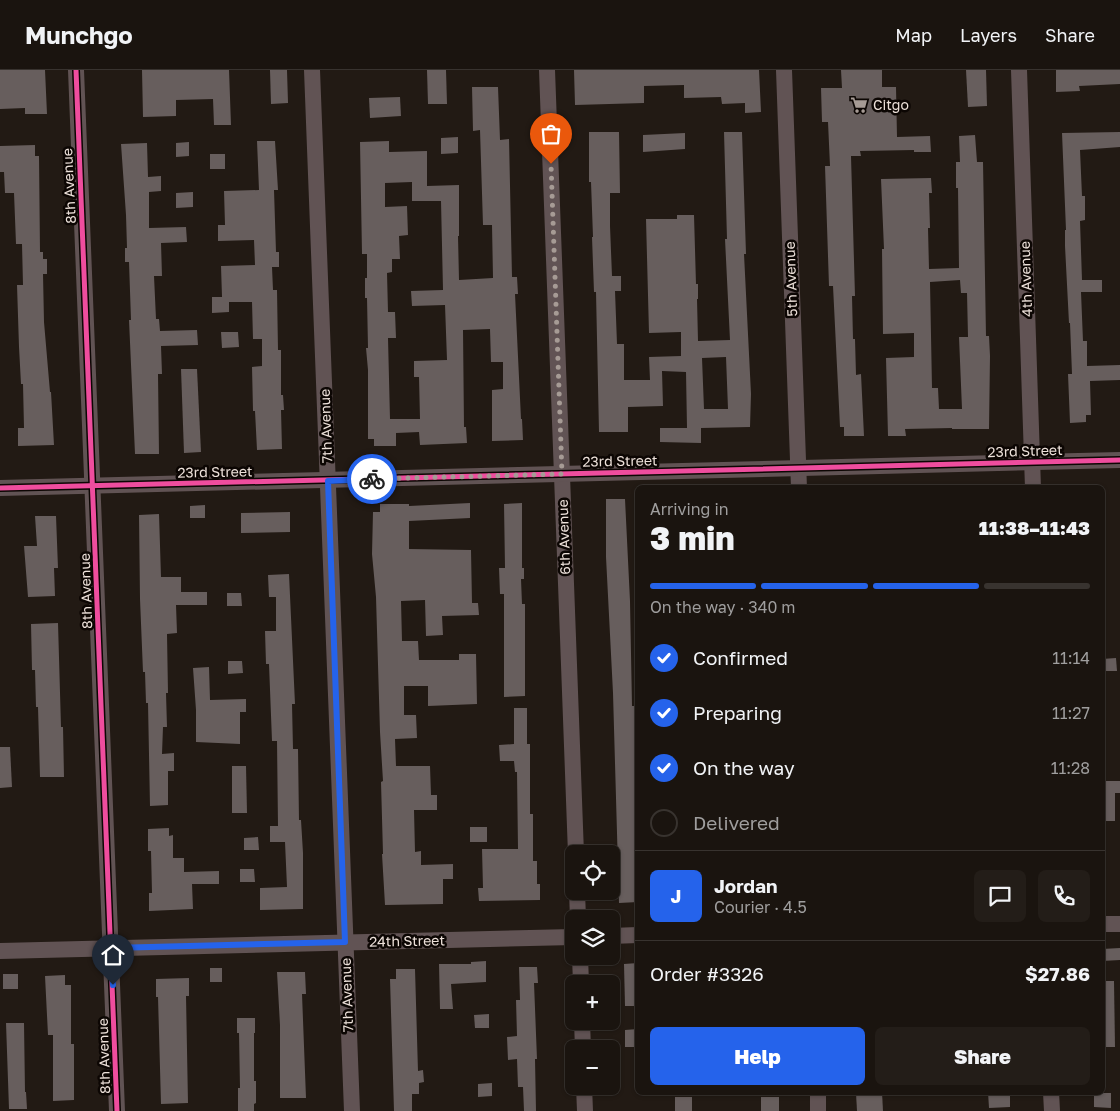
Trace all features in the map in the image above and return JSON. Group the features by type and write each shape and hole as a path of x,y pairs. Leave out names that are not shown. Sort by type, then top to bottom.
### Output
{"street":[{"name":"8th Avenue","path":"76,70 117,1111"},
{"name":"7th Avenue","path":"312,70 352,1111"},
{"name":"6th Avenue","path":"547,70 576,845"},
{"name":"5th Avenue","path":"784,70 798,485"},
{"name":"4th Avenue","path":"1019,70 1033,485"},
{"name":"23rd Street","path":"0,488 1120,460"},
{"path":"1105,924 1120,924"},
{"path":"620,936 635,935"},
{"name":"24th Street","path":"0,951 565,937"},
{"path":"584,1095 585,1111"},
{"path":"818,1095 818,1111"},
{"path":"1051,1095 1052,1111"}],"building":[{"path":"0,70 45,70 47,114 25,114 25,108 0,109"},
{"path":"142,70 229,70 231,125 214,125 213,99 176,100 176,116 143,117"},
{"path":"270,70 287,70 288,103 271,104"},
{"path":"427,70 446,70 447,104 428,104"},
{"path":"574,70 759,70 761,112 745,113 745,103 722,104 721,97 684,98 684,85 644,86 644,103 575,105"},
{"path":"841,70 882,70 882,87 896,87 897,137 930,136 931,152 914,152 914,150 860,151 861,156 851,156 855,296 852,296 853,339 855,339 856,375 861,374 864,436 844,436 844,427 840,427 833,286 829,286 825,166 830,166 828,122 822,122 821,88 842,88"},
{"path":"966,70 986,70 987,106 968,107"},
{"path":"1056,70 1120,70 1120,84 1079,86 1080,91 1056,92"},
{"path":"472,87 498,87 500,140 509,139 512,277 517,277 518,294 515,294 523,440 492,441 492,390 503,389 503,362 491,362 490,329 463,330 464,427 466,427 467,443 420,445 419,432 396,433 396,446 374,446 374,439 368,439 367,298 365,298 367,254 362,254 360,142 389,141 389,152 427,151 427,186 459,185 459,280 493,278 492,225 483,225 480,130 473,131","holes":["412,182 412,201 441,201 443,290 411,291 412,306 445,305 447,360 414,361 414,377 419,377 420,419 390,419 388,338 396,338 395,312 388,312 387,273 392,272 392,259 400,259 399,236 408,235 407,206 385,207 385,183"]},
{"path":"400,97 401,116 370,118 369,98"},
{"path":"589,132 619,132 620,193 610,193 612,276 621,276 621,291 615,291 617,344 624,344 624,380 650,380 649,357 681,356 681,332 649,333 646,219 677,219 677,215 694,215 696,284 698,284 698,341 730,340 725,239 727,239 724,132 742,132 746,254 744,254 751,394 750,427 701,428 701,443 660,442 660,428 687,428 686,372 662,371 663,406 628,407 628,432 599,432 596,292 594,292 591,182 589,182","holes":["726,357 728,409 704,409 702,358"]},
{"path":"1120,132 1120,147 1080,150 1082,196 1085,196 1085,220 1080,221 1082,280 1102,280 1102,292 1081,292 1083,341 1087,341 1087,366 1120,365 1120,380 1090,381 1091,415 1086,415 1086,422 1070,423 1068,374 1072,374 1065,246 1062,133"},
{"path":"685,133 685,149 643,152 643,135"},
{"path":"975,135 977,162 983,162 986,336 989,336 990,356 989,429 905,429 906,436 888,436 886,358 914,357 914,333 883,334 882,249 884,249 881,179 931,178 932,193 929,193 930,228 928,228 929,269 959,268 956,162 960,162 959,136","holes":["960,280 961,293 967,293 968,337 959,337 962,409 939,409 938,388 932,388 930,282"]},
{"path":"458,137 458,153 441,154 441,138"},
{"path":"257,141 275,141 278,190 274,190 276,252 279,252 279,267 272,267 273,290 277,290 278,350 281,350 281,395 283,395 284,410 281,410 282,449 257,450 255,411 253,411 252,367 262,366 262,339 253,339 252,302 229,302 229,312 212,313 212,297 222,297 221,266 255,265 254,240 218,241 218,225 225,225 224,191 259,190"},
{"path":"189,142 189,156 176,157 176,143"},
{"path":"147,143 148,177 161,176 161,191 149,192 149,228 186,227 187,242 161,243 162,276 154,276 156,319 159,319 160,331 197,330 198,345 161,346 162,374 158,374 159,454 135,454 129,320 131,320 129,262 125,262 125,248 127,248 126,215 121,144"},
{"path":"35,145 35,156 39,156 40,252 43,252 43,259 47,259 47,274 43,274 44,322 54,445 18,446 18,428 24,428 17,285 23,285 22,244 16,244 14,193 5,193 4,172 0,172 0,146"},
{"path":"210,154 225,154 225,169 210,169"},
{"path":"193,192 193,207 176,208 176,193"},
{"path":"221,332 238,332 239,347 222,348"},
{"path":"181,369 197,369 201,452 184,453"},
{"path":"606,499 625,499 630,601 632,706 634,706 635,902 619,903 620,845 617,845 613,693 606,557"},
{"path":"470,503 470,518 409,521 409,549 471,550 472,603 478,603 479,615 442,616 443,635 426,636 425,600 401,601 402,641 418,641 419,660 459,660 459,654 476,654 477,704 428,706 428,686 404,686 404,715 416,715 417,738 395,739 396,766 430,766 431,795 437,795 437,810 414,810 415,852 421,851 421,865 453,864 453,879 443,879 443,904 385,905 382,854 381,782 383,781 376,597 372,554 373,512 380,512 380,504 409,504 409,506"},
{"path":"522,503 522,568 524,568 524,579 521,579 522,604 525,604 525,696 504,697 504,594 500,594 499,568 505,568 504,504"},
{"path":"205,505 205,518 190,518 190,506"},
{"path":"290,512 290,532 241,533 241,513"},
{"path":"159,514 161,577 181,577 181,592 207,592 207,605 176,605 177,633 167,634 167,727 163,727 162,754 174,753 174,771 168,771 168,805 150,806 148,703 146,703 145,672 143,672 140,599 139,515"},
{"path":"35,516 56,516 58,568 54,568 55,596 28,597 24,546 37,546"},
{"path":"289,574 295,704 292,704 293,749 298,749 299,820 301,820 303,853 303,909 260,910 260,888 287,887 285,842 270,842 270,826 278,826 277,741 272,741 269,664 266,664 265,631 276,631 276,597 269,597 268,575"},
{"path":"227,593 241,593 242,606 227,606"},
{"path":"58,623 64,777 40,777 38,707 36,707 35,670 32,670 31,624"},
{"path":"1116,658 1117,671 1105,671 1105,659"},
{"path":"228,661 242,661 243,673 228,674"},
{"path":"209,667 210,700 246,699 246,712 240,712 240,744 196,742 193,668"},
{"path":"514,708 527,708 527,744 530,744 530,814 533,814 533,861 537,861 537,884 540,884 540,900 479,901 478,888 483,888 482,849 518,849 517,772 515,772 514,761 500,761 499,745 514,744"},
{"path":"0,747 10,747 12,787 0,788"},
{"path":"232,766 246,766 247,813 232,813"},
{"path":"1105,781 1120,781 1120,793 1115,793 1115,821 1105,821"},
{"path":"470,827 487,827 487,842 470,842"},
{"path":"169,828 169,836 173,835 173,858 184,858 184,872 219,871 219,884 192,884 193,909 149,911 149,893 152,893 151,851 148,851 148,829"},
{"path":"258,837 259,850 244,850 244,838"},
{"path":"240,869 254,869 255,882 240,882"},
{"path":"1120,948 1120,960 1105,961 1105,949"},
{"path":"486,961 486,982 451,984 453,1009 440,1009 439,964 471,964 471,962"},
{"path":"635,963 635,1006 625,1006 624,964"},
{"path":"519,967 537,967 538,983 534,983 537,1059 535,1059 536,1111 524,1111 523,1087 518,1087 517,1059 508,1060 507,1037 517,1036 516,1000 520,1000"},
{"path":"210,968 222,968 222,982 210,982"},
{"path":"396,969 415,969 418,1071 423,1070 424,1082 419,1083 419,1094 412,1094 412,1111 394,1111 390,979 396,979"},
{"path":"277,972 305,972 306,994 302,994 306,1098 280,1098 280,1025"},
{"path":"3,974 18,974 18,989 3,989"},
{"path":"65,975 65,985 71,985 71,1044 74,1044 74,1100 53,1101 53,1035 48,1035 45,976"},
{"path":"189,978 189,996 186,996 188,1103 161,1104 156,979"},
{"path":"1105,981 1114,981 1115,1047 1105,1047"},
{"path":"489,1014 489,1028 475,1028 474,1015"},
{"path":"237,1018 255,1018 254,1081 256,1081 256,1103 254,1104 254,1111 238,1111 238,1088 240,1088"},
{"path":"6,1023 24,1023 27,1109 9,1109"},
{"path":"635,1029 635,1047 625,1047 625,1030"},
{"path":"492,1083 492,1096 478,1097 478,1084"},
{"path":"1111,1093 1111,1108 1094,1107 1094,1095"},
{"path":"856,1095 882,1095 883,1111 857,1111"},
{"path":"988,1095 1010,1095 1010,1107 989,1108"},
{"path":"675,1097 692,1097 692,1111 675,1111"},
{"path":"761,1097 779,1097 779,1111 761,1111"}],"cycle path":[{"path":"76,70 117,1111"},
{"path":"0,488 1120,460"}],"way so far":[{"path":"372,479 562,474 551,164"}],"place":[{"name":"Citgo","path":"859,105"}],"route":[{"path":"113,985 111,948 345,942 328,481 372,479"}]}
